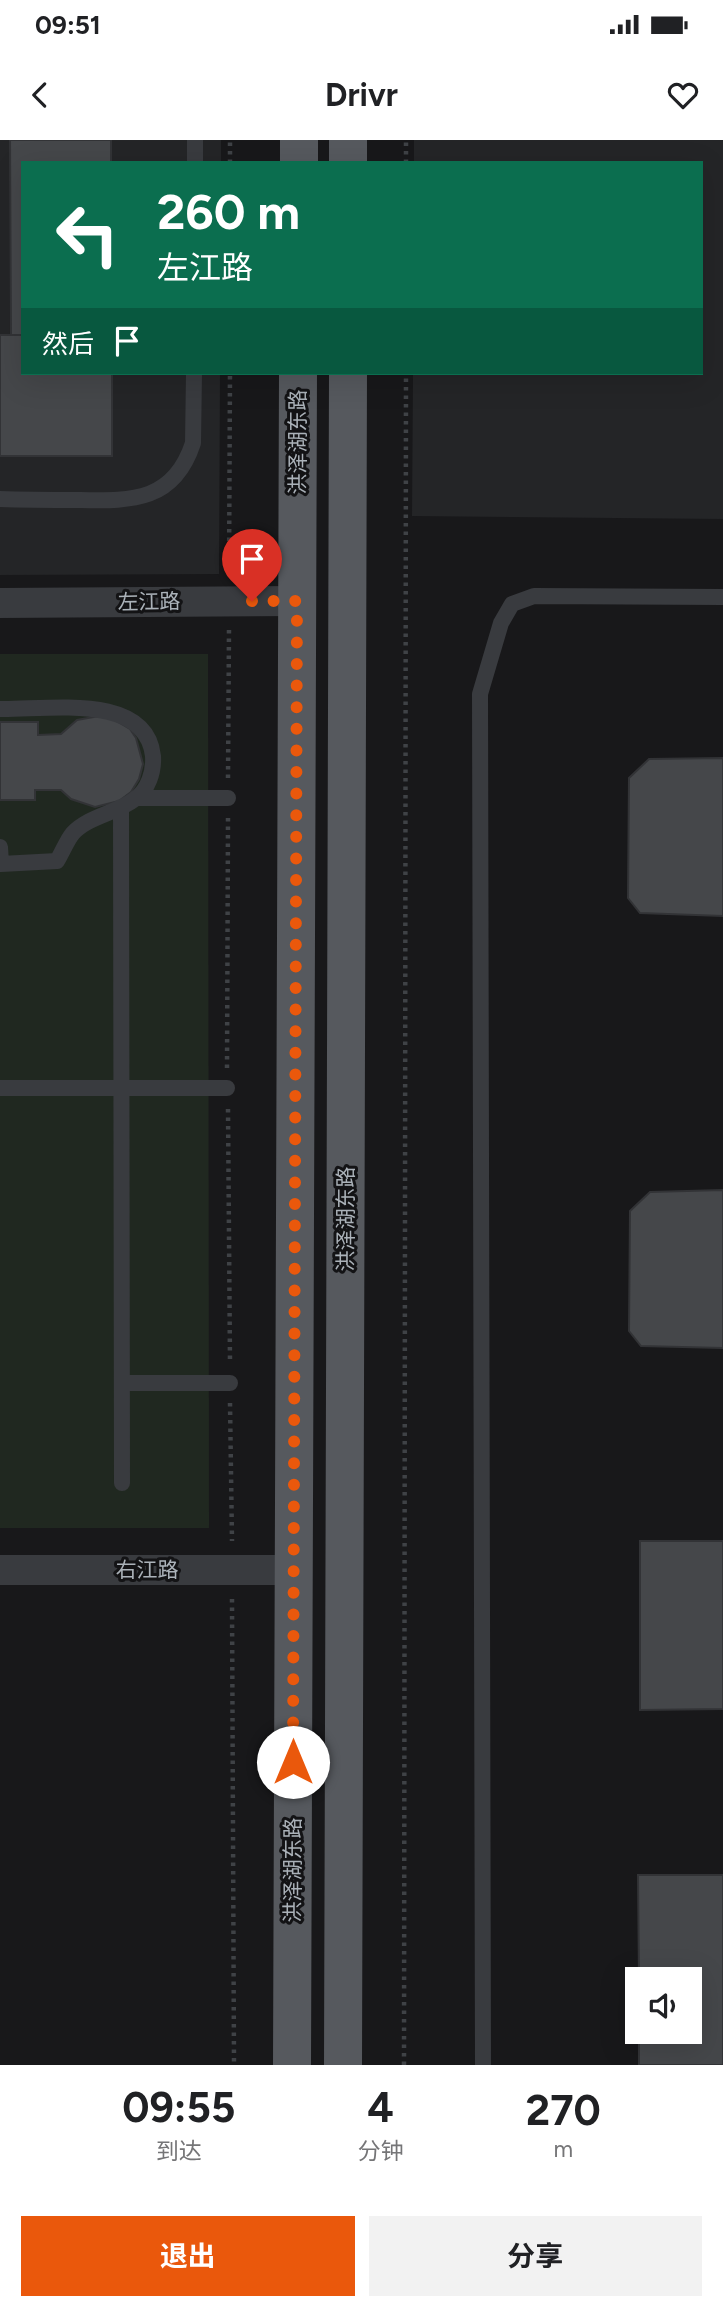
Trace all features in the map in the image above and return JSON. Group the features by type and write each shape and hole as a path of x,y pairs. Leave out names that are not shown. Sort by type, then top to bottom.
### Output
{"main road":[{"path":"299,140 299,161"},
{"path":"348,140 348,161"},
{"name":"洪泽湖东路","path":"292,2065 298,375"},
{"name":"洪泽湖东路","path":"344,2065 348,375"}],"street":[{"name":"左江路","path":"0,603 297,601"},
{"name":"右江路","path":"0,1570 293,1570"}],"lane":[{"path":"195,140 195,161"},
{"path":"0,499 123,501 155,493 171,482 185,463 193,443 194,375"},
{"path":"483,2065 480,694 501,622 512,604 534,596 723,597"},
{"path":"0,709 103,710 136,722 151,745 153,761 148,783 136,799 74,833 57,861 1,864 0,847"},
{"path":"136,799 228,799"},
{"path":"121,807 122,1483"},
{"path":"0,1088 227,1088"},
{"path":"122,1382 230,1382"}],"path":[{"path":"230,140 230,161"},
{"path":"406,140 406,161"},
{"path":"230,375 227,1088 234,2065"},
{"path":"404,2065 406,375"}],"shaded area":[{"path":"0,140 221,140 221,161 21,161 21,375 220,375 219,574 0,575"},
{"path":"414,140 723,140 723,519 412,516 413,375 703,375 703,161 414,161"},
{"path":"0,654 208,654 209,1528 0,1528"}],"building":[{"path":"10,140 111,140 111,161 21,161 21,335 11,335"},
{"path":"0,335 21,335 21,375 112,375 112,456 0,456"},
{"path":"0,335 21,335 21,375 112,375 112,456 0,456"},
{"path":"110,717 130,729 136,738 143,764 139,779 131,792 119,801 95,807 71,799 61,790 35,790 35,800 0,800 0,722 38,722 38,735 61,734 77,720"},
{"path":"723,758 723,916 640,913 628,898 629,778 649,759"},
{"path":"723,1190 723,1348 641,1346 629,1331 630,1211 650,1192"},
{"path":"640,1541 723,1541 723,1709 640,1710"},
{"path":"638,1875 723,1875 723,2065 639,2065 639,2044 702,2044 702,1967 639,1967"}],"route":[{"path":"252,601 297,601 293,1762"}]}
